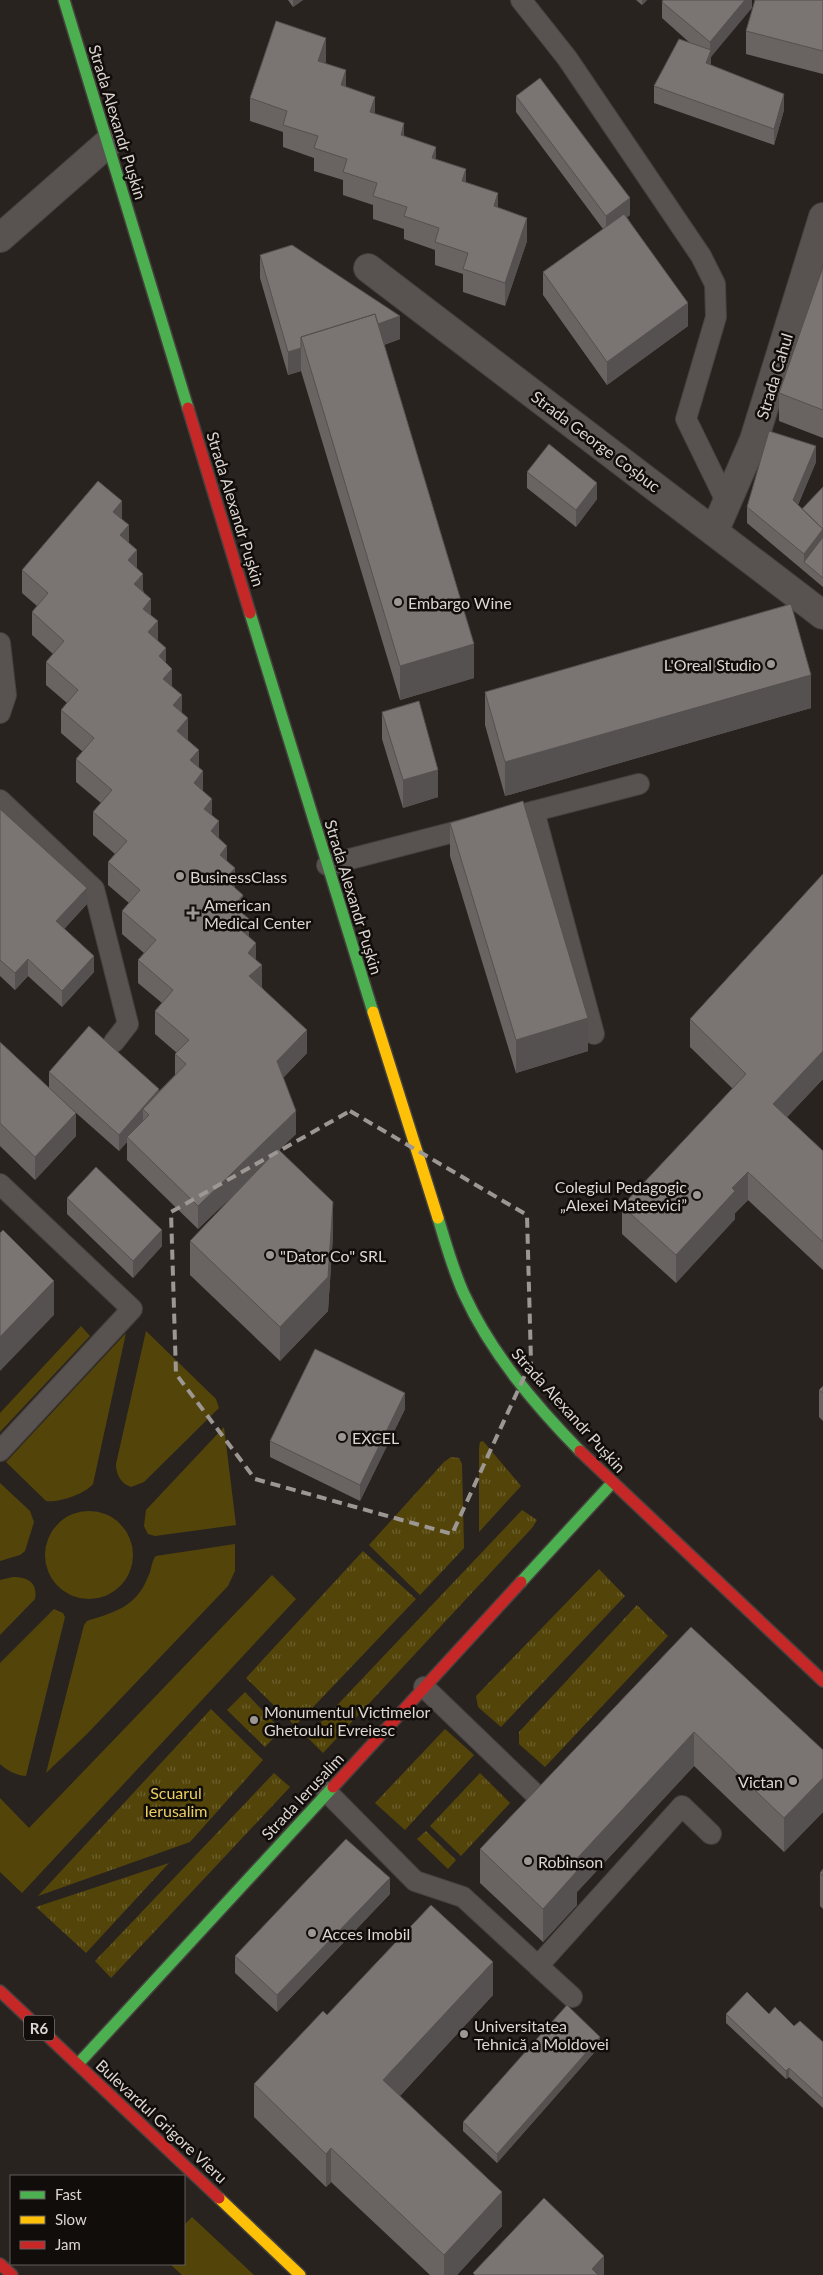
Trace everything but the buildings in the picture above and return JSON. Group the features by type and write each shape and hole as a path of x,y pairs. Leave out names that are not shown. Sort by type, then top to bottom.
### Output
{"main road":[{"name":"Strada Alexandr Pușkin","path":"64,0 433,1209 454,1270 466,1298 481,1327 516,1378 569,1439 612,1483 823,1681"},
{"name":"Strada Ierusalim","path":"78,2064 612,1483"},
{"name":"Bulevardul Grigore Vieru","path":"0,1992 300,2275"},
{"path":"0,2264 12,2275"}],"street":[{"path":"0,238 108,143"},
{"name":"Strada Cahul","path":"714,532 754,440 823,217"},
{"name":"Strada George Coșbuc","path":"368,268 823,615"}],"lane":[{"path":"521,0 566,58 701,256 715,284 716,317 686,419 727,503"},
{"path":"0,642 6,695 0,713"},
{"path":"327,865 639,784"},
{"path":"0,800 94,888 128,1024 114,1042"},
{"path":"534,811 594,1034"},
{"path":"0,1184 132,1309 0,1451"},
{"path":"424,1687 533,1792"},
{"path":"327,1792 415,1881 464,1897 572,1997"},
{"path":"538,1966 682,1806 711,1834"}],"highlighted area":[{"path":"350,1111 527,1215 531,1362 452,1534 255,1479 176,1374 171,1212"}],"green space":[{"path":"81,1326 90,1336 0,1432 0,1413"},
{"path":"146,1331 216,1399 219,1408 144,1482 131,1487 119,1478 116,1464"},
{"path":"126,1333 93,1484 71,1497 57,1501 46,1501 6,1462"},
{"path":"224,1427 236,1525 155,1536 148,1534 144,1526 146,1510"},
{"path":"483,1441 521,1486 479,1532 479,1448 480,1442"},
{"path":"451,1457 459,1458 462,1464 464,1548 420,1595 369,1545 444,1462"},
{"path":"0,1483 30,1511 34,1522 25,1551 20,1555 0,1561"},
{"path":"522,1510 537,1520 532,1528 323,1753 307,1737"},
{"path":"89,1511 106,1514 120,1524 130,1538 133,1555 130,1572 120,1586 106,1596 89,1599 72,1596 58,1586 48,1572 45,1555 48,1538 58,1524 72,1514"},
{"path":"235,1544 235,1571 228,1586 86,1735 46,1773 84,1625 87,1621 107,1615 131,1602 143,1587 156,1556"},
{"path":"363,1551 416,1599 295,1726 246,1678"},
{"path":"599,1569 625,1596 501,1727 478,1707 476,1696"},
{"path":"272,1575 296,1599 22,1893 0,1872 0,1798 29,1828"},
{"path":"13,1577 23,1578 31,1582 36,1593 35,1599 0,1635 0,1580"},
{"path":"637,1605 668,1636 545,1767 519,1744 519,1732"},
{"path":"54,1609 63,1613 65,1617 26,1776 12,1772 0,1764 0,1663"},
{"path":"245,1692 281,1730 265,1747 227,1710"},
{"name":"Scuarul Ierusalim","path":"211,1709 263,1760 190,1842 38,1896"},
{"path":"445,1729 474,1755 405,1830 375,1803"},
{"name":"Scuarul Ierusalim","path":"274,1773 290,1787 111,1978 95,1961"},
{"path":"480,1773 510,1803 461,1856 430,1826"},
{"path":"426,1831 456,1860 448,1869 417,1839"},
{"name":"Scuarul Ierusalim","path":"169,1863 86,1953 36,1907"},
{"path":"192,2217 254,2275 182,2275 171,2265 185,2265 185,2224"}],"traffic: fast":[{"path":"64,0 188,408"},
{"path":"250,613 373,1012"},
{"path":"438,1218 460,1285 487,1337 531,1397 580,1451"},
{"path":"521,1582 612,1483"},
{"path":"78,2064 333,1787"}],"traffic: slow":[{"path":"373,1012 438,1218"},
{"path":"219,2198 300,2275"}],"traffic: jam":[{"path":"188,408 250,613"},
{"path":"580,1451 823,1681"},
{"path":"333,1787 521,1582"},
{"path":"0,1991 219,2198"},
{"path":"0,2264 12,2275"}],"place":[{"name":"Embargo Wine","path":"398,602"},
{"name":"L'Oreal Studio","path":"771,664"},
{"name":"BusinessClass","path":"180,876"},
{"name":"American Medical Center","path":"193,913"},
{"name":"Colegiul Pedagogic „Alexei Mateevici”","path":"697,1195"},
{"name":"\"Dator Co\" SRL","path":"270,1255"},
{"name":"EXCEL","path":"342,1437"},
{"name":"Monumentul Victimelor Ghetoului Evreiesc","path":"254,1720"},
{"name":"Victan","path":"793,1781"},
{"name":"Robinson","path":"528,1861"},
{"name":"Acces Imobil","path":"312,1933"},
{"name":"Universitatea Tehnică a Moldovei","path":"464,2034"}]}
